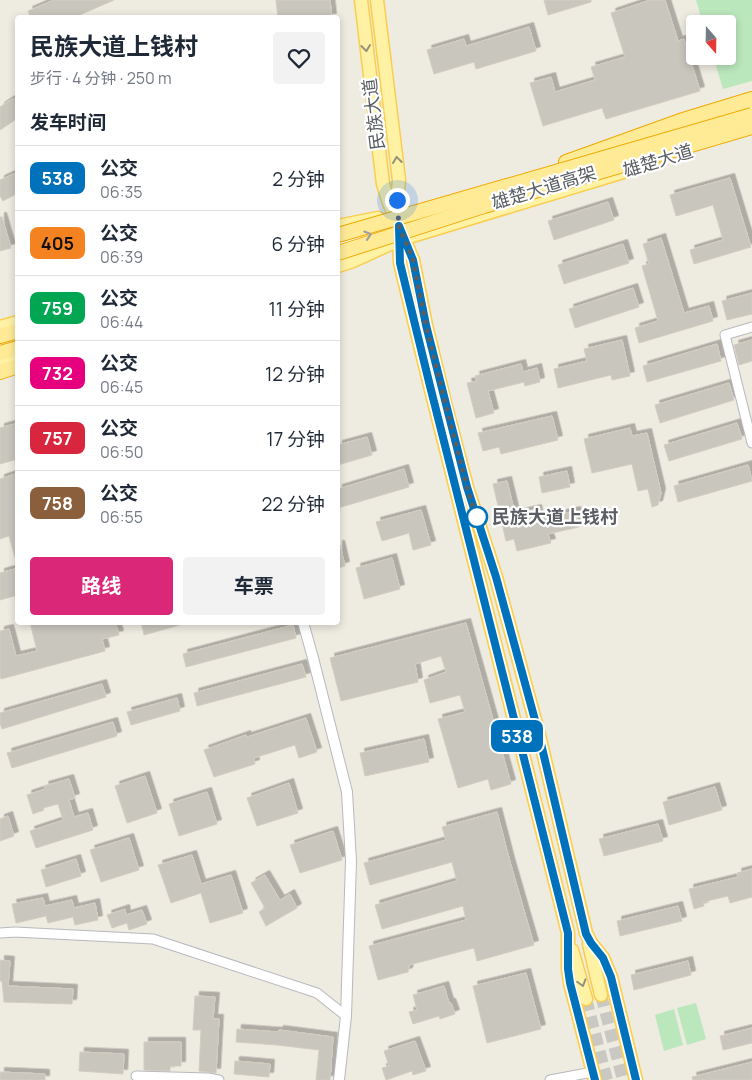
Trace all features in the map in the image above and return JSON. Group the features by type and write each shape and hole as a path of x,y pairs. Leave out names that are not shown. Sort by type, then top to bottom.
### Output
{"highway":[{"path":"566,162 680,121 752,98"},
{"name":"雄楚大道高架","path":"340,234 752,115"},
{"name":"雄楚大道高架","path":"340,251 484,206 752,127"},
{"path":"0,336 15,332"},
{"path":"0,353 15,349"},
{"path":"0,372 15,367"}],"main road":[{"name":"民族大道","path":"361,0 383,184 400,219"},
{"name":"民族大道","path":"377,0 399,180 397,200 402,239 400,263 568,933 570,983 594,1076"},
{"name":"雄楚大道","path":"340,226 400,219 566,162 752,108"},
{"name":"雄楚大道","path":"340,265 402,239 752,133"},
{"name":"民族大道","path":"402,239 413,260 426,325 467,487 496,577 538,731 586,934 603,958 611,977 636,1080"},
{"path":"0,327 15,323"},
{"path":"0,362 15,358"},
{"path":"568,933 586,999"},
{"path":"586,934 601,995"}],"street":[{"path":"752,327 725,336 752,443"},
{"path":"304,625 347,792 351,862 346,1016 339,1080"},
{"path":"0,933 153,939 317,993 346,1016"},
{"path":"136,1076 219,1080"},
{"path":"550,1080 594,1076"}],"lane":[{"path":"455,209 680,142"},
{"path":"340,244 400,219"}],"green space":[{"path":"696,0 752,0 752,81 723,89 716,65 736,65 736,15 700,15"},
{"path":"696,1003 706,1039 687,1045 677,1008"},
{"path":"674,1009 683,1045 664,1051 655,1015"}],"building":[{"path":"54,0 114,0 80,15 30,15 28,11"},
{"path":"276,0 330,0 332,15 278,15"},
{"path":"544,0 591,0 591,2 548,15"},
{"path":"650,0 665,0 678,41 684,39 686,65 692,65 700,91 606,119 602,108 543,126 530,83 551,77 555,92 595,80 591,67 625,57 611,13"},
{"path":"529,27 536,51 476,69 474,62 434,74 427,50 464,39 466,46"},
{"path":"15,98 15,120 0,130 0,107"},
{"path":"15,173 15,195 3,201 0,196 0,180"},
{"path":"730,178 751,247 694,264 690,250 723,240 713,205 676,216 670,195"},
{"path":"608,202 614,220 554,240 548,221"},
{"path":"0,217 2,217 11,248 0,251"},
{"path":"661,238 684,313 709,306 713,321 639,343 635,328 658,321 642,266 649,264 643,244"},
{"path":"623,244 629,263 564,284 558,265"},
{"path":"633,288 639,307 575,328 569,309"},
{"path":"752,293 752,314 727,320 722,301"},
{"path":"622,340 630,376 612,380 611,375 558,388 554,369 587,361 584,349"},
{"path":"752,340 752,361 739,365 734,345"},
{"path":"717,344 721,361 647,382 643,366"},
{"path":"521,364 523,372 537,368 540,382 525,386 524,382 488,391 494,413 476,418 467,383 477,381 475,376"},
{"path":"729,383 734,400 660,423 655,405"},
{"path":"552,416 558,440 501,454 499,447 483,451 478,433"},
{"path":"737,423 742,439 669,461 664,445"},
{"path":"15,424 15,460 0,464 0,428"},
{"path":"630,428 632,436 647,433 661,493 658,505 652,507 648,489 638,491 632,464 592,473 584,439"},
{"path":"367,437 372,455 340,464 340,444"},
{"path":"748,465 752,481 678,502 674,486"},
{"path":"404,469 409,487 340,507 340,488"},
{"path":"567,471 570,487 542,493 539,477"},
{"path":"15,474 15,558 9,536 0,539 0,479"},
{"path":"507,481 515,514 537,509 539,519 576,511 579,527 548,534 551,543 517,551 514,539 506,541 493,484"},
{"path":"421,510 431,545 413,550 409,533 382,541 376,522"},
{"path":"340,545 345,566 340,567"},
{"path":"392,558 400,589 364,599 356,568"},
{"path":"15,569 15,596 0,600 0,573"},
{"path":"466,623 511,784 491,790 488,779 458,788 438,719 465,712 460,695 430,703 424,680 446,672 441,656 415,664 418,682 341,701 330,658"},
{"path":"31,625 116,625 119,635 102,639 105,651 1,679 0,631 9,629 16,656 37,651"},
{"path":"142,625 180,625 144,635"},
{"path":"293,625 296,638 186,667 183,654"},
{"path":"302,664 306,677 197,706 194,693"},
{"path":"102,684 106,697 2,729 0,713"},
{"path":"177,698 180,711 131,725 127,712"},
{"path":"306,718 317,752 299,758 295,745 254,758 255,764 214,777 204,750 246,735 247,737"},
{"path":"113,722 117,736 12,768 7,753"},
{"path":"424,739 429,762 365,776 360,753"},
{"path":"145,776 157,813 127,823 115,786"},
{"path":"69,779 75,798 69,800 74,817 88,813 93,830 36,848 30,831 63,820 58,804 43,808 44,810 33,814 27,795 45,789 44,786"},
{"path":"289,783 298,813 257,826 247,798"},
{"path":"715,787 722,810 669,825 663,802"},
{"path":"207,792 217,824 179,836 169,804"},
{"path":"497,812 534,945 477,961 474,948 409,965 408,972 378,980 369,946 466,920 463,906 382,929 375,905 457,881 452,862 370,885 364,863 446,840 442,827"},
{"path":"8,816 14,836 0,841 0,819"},
{"path":"658,824 663,841 604,856 599,839"},
{"path":"333,831 342,860 300,873 290,845"},
{"path":"129,838 139,870 101,882 90,850"},
{"path":"192,855 201,884 231,875 243,913 210,923 201,893 171,903 158,865"},
{"path":"76,859 81,876 46,887 41,870"},
{"path":"752,869 752,897 730,903 728,896 703,902 704,906 694,909 689,889 738,877 737,873"},
{"path":"265,875 280,900 290,894 297,908 266,926 259,912 265,908 251,883"},
{"path":"43,898 45,906 72,900 74,908 95,903 98,920 75,925 73,917 48,923 46,916 16,923 12,904"},
{"path":"678,906 682,921 620,936 617,921"},
{"path":"125,909 126,915 142,910 147,924 129,930 127,923 112,928 107,915"},
{"path":"0,960 10,961 8,986 73,989 72,1004 4,1002 2,981 0,981"},
{"path":"688,961 691,975 634,990 631,975"},
{"path":"526,973 541,1029 487,1043 473,986"},
{"path":"444,986 449,1003 451,1003 455,1014 440,1019 439,1016 413,1024 409,1012 417,1010 413,995"},
{"path":"195,996 215,997 213,1019 219,1019 216,1073 199,1071 201,1030 193,1030"},
{"path":"752,1028 752,1043 723,1050 720,1036"},
{"path":"237,1029 278,1032 279,1030 333,1037 330,1080 316,1080 319,1050 236,1042"},
{"path":"415,1041 426,1071 413,1075 412,1071 386,1080 382,1068 389,1066 384,1051"},
{"path":"144,1042 181,1042 181,1066 170,1066 170,1071 144,1070"},
{"path":"80,1052 124,1054 123,1074 79,1071"},
{"path":"235,1061 270,1064 269,1077 234,1074"},
{"path":"752,1062 752,1080 693,1080 692,1077"},
{"path":"0,1072 45,1074 45,1080 0,1080"}],"tunnel":[{"path":"601,995 623,1080"},
{"path":"586,999 607,1080"}],"bus line":[{"name":"538","path":"595,1080 570,983 568,933 513,721 400,263 399,226 413,260 426,325 467,487 496,577 538,731 586,934 603,958 611,977 636,1080"}],"place":[{"name":"民族大道上钱村","path":"477,517"}],"route":[{"path":"397,200 399,226 413,260 426,325 445,402 478,523 477,517"}]}
